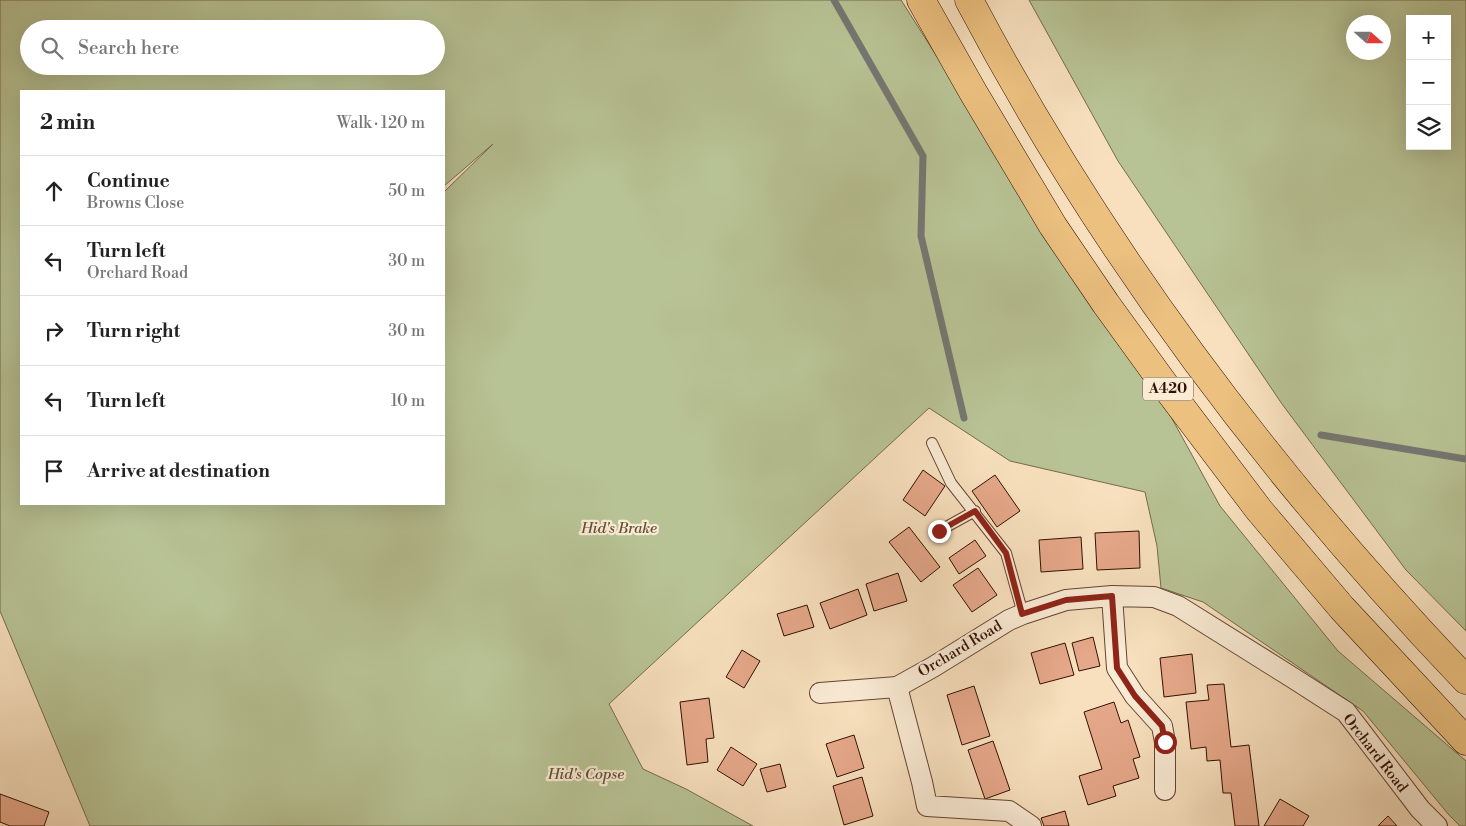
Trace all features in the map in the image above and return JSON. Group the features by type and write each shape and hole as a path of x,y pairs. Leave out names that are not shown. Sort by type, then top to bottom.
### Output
{"highway":[{"name":"A420","path":"921,0 1053,226 1153,369 1259,510 1329,593 1466,740"},
{"name":"A420","path":"970,0 1043,131 1136,275 1189,352 1247,428 1308,502 1381,587 1466,680"}],"street":[{"name":"Orchard Road","path":"897,687 1022,614 1066,600 1112,596 1154,597 1178,606 1346,712 1420,809 1437,826"},
{"path":"1112,596 1117,668 1135,696 1162,726 1165,742 1165,790"},
{"path":"820,693 897,687 927,806 1009,811 1031,826"}],"lane":[{"path":"932,443 951,483 975,511 1006,553 1022,614"},
{"path":"939,531 975,511"}],"green space":[{"path":"0,0 901,0 1046,228 1159,395 1220,506 1338,651 1466,761 1466,826 1460,826 1363,711 1203,602 1161,588 1157,546 1145,492 1010,461 929,408 609,704 643,769 686,789 753,826 90,826 0,611"},
{"path":"1029,0 1466,0 1466,631 1406,570 1282,404 1118,161"}],"building":[{"path":"923,470 945,486 925,516 903,500"},
{"path":"995,475 1020,511 997,527 972,491"},
{"path":"909,527 940,567 921,582 889,542"},
{"path":"1139,531 1140,568 1097,570 1095,533"},
{"path":"1081,537 1083,569 1041,572 1039,540"},
{"path":"975,540 986,556 959,574 949,558"},
{"path":"978,568 997,595 972,612 953,585"},
{"path":"898,573 907,601 874,611 866,584"},
{"path":"858,589 867,615 830,629 820,603"},
{"path":"807,605 814,627 784,636 777,614"},
{"path":"1093,637 1100,666 1079,671 1072,643"},
{"path":"1065,643 1074,675 1040,684 1031,653"},
{"path":"742,650 760,661 744,688 726,677"},
{"path":"1192,654 1196,693 1164,697 1160,658"},
{"path":"1224,684 1231,747 1249,745 1259,826 1235,826 1231,793 1223,793 1220,760 1207,761 1206,747 1191,749 1186,702 1209,700 1207,685"},
{"path":"974,686 990,736 962,745 947,695"},
{"path":"709,698 714,738 706,739 708,762 687,765 680,702"},
{"path":"1114,702 1121,723 1128,720 1140,757 1133,759 1139,778 1113,786 1116,796 1088,805 1079,776 1102,769 1084,712"},
{"path":"854,735 864,768 837,777 826,744"},
{"path":"993,741 1010,790 985,799 968,750"},
{"path":"731,747 757,764 743,786 717,770"},
{"path":"780,764 786,787 767,792 760,769"},
{"path":"862,777 873,816 844,825 833,786"},
{"path":"0,794 49,812 44,826 10,826 0,822"},
{"path":"1280,799 1309,816 1303,826 1264,826"},
{"path":"1065,811 1069,826 1044,826 1041,818"},
{"path":"1388,816 1397,826 1378,826"}],"waterway":[{"path":"834,0 923,156 921,236 964,418"},
{"path":"1321,435 1466,459"}],"route":[{"path":"939,531 975,511 1006,553 1022,614 1066,600 1112,596 1117,668 1135,696 1162,726 1165,742"}],"park label":[{"name":"Hid's Brake","path":"619,528"},
{"name":"Hid's Copse","path":"586,774"}]}
